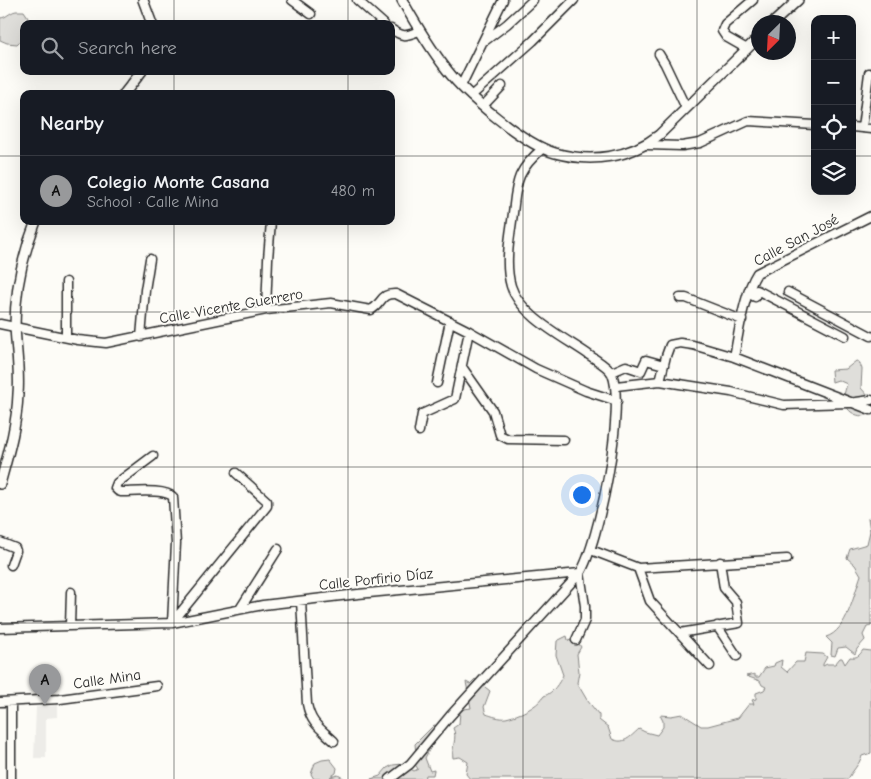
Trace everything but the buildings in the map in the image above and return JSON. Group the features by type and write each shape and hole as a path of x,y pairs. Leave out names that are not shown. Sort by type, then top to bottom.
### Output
{"street":[{"path":"143,0 150,20"},
{"path":"292,0 311,14"},
{"path":"357,0 380,20"},
{"path":"402,0 419,30 448,71 471,96 543,148 555,153 579,158 623,154 647,145 751,45"},
{"path":"461,86 503,0"},
{"path":"484,41 507,24 533,0"},
{"path":"471,96 533,41 574,0"},
{"path":"747,49 726,37 722,31 725,24 753,0"},
{"path":"782,15 798,0"},
{"path":"395,31 408,36 419,30"},
{"path":"659,54 686,108"},
{"path":"862,128 869,73 871,74"},
{"path":"127,90 139,75"},
{"path":"483,106 502,86"},
{"path":"647,145 682,146 700,143 748,121 811,125"},
{"path":"856,127 871,129"},
{"path":"390,779 410,764 450,716 580,573 586,564 602,506 613,446 617,401 616,386 612,372 524,308 510,284 509,243 519,175 530,159 543,148"},
{"name":"Calle San José","path":"734,357 751,282 757,273 871,216"},
{"path":"0,484 9,450 18,401 16,327 18,287 35,225"},
{"path":"266,310 271,225"},
{"path":"141,336 150,259"},
{"path":"66,282 66,337"},
{"path":"748,293 755,297 758,290 845,336"},
{"path":"788,292 871,336"},
{"name":"Calle Vicente Guerrero","path":"0,324 106,343 266,310 331,303 371,310 387,294 396,294 469,331 536,369 586,391 617,401"},
{"path":"680,298 686,298 742,320"},
{"path":"437,383 450,321"},
{"path":"419,430 422,414 455,399 469,331"},
{"path":"660,380 670,346 680,343 734,357 871,410"},
{"path":"612,372 626,366 641,371 646,360 664,365"},
{"path":"462,367 493,411 500,435 508,440 564,440"},
{"path":"616,386 660,380 731,392 784,404 849,403 871,400"},
{"path":"153,456 116,483 115,488 121,492 164,492 172,494 176,543 172,623"},
{"path":"172,623 267,506 267,501 236,473"},
{"path":"0,542 15,548 16,551 11,566"},
{"path":"240,609 278,549"},
{"path":"590,550 638,568 787,559"},
{"path":"680,633 739,623 736,602 724,588 720,562"},
{"path":"638,568 650,601 710,666"},
{"path":"576,640 585,620 580,573"},
{"name":"Calle Porfirio Díaz","path":"0,628 172,623 240,609 301,601 580,573"},
{"path":"70,626 71,592"},
{"path":"301,601 309,715 313,723 334,741"},
{"path":"717,626 738,656"},
{"name":"Calle Mina","path":"0,702 60,699 157,686"},
{"path":"10,702 11,779"}],"shaded area":[{"path":"24,11 28,17 28,20 20,20 20,42 17,44 0,40 0,18"},
{"path":"856,361 859,362 862,369 861,388 871,398 871,413 862,416 853,413 846,407 844,397 847,384 838,380 832,382 831,370 846,369"},
{"path":"868,518 871,520 871,626 867,627 863,635 865,640 855,654 846,647 838,648 835,656 831,655 832,643 826,637 833,633 844,620 861,575 855,565 847,558 850,549 867,544 870,531"},
{"path":"567,636 568,640 579,644 581,647 577,654 579,672 577,683 599,715 599,720 608,727 612,739 616,741 627,739 639,729 657,735 663,727 660,715 682,714 701,726 738,718 749,704 754,704 752,700 756,699 756,693 764,690 766,687 760,681 746,676 755,674 755,677 759,677 765,668 774,666 775,663 782,660 781,667 787,672 796,662 804,662 806,653 823,654 827,657 823,666 835,664 840,658 842,658 845,664 850,657 858,656 863,650 871,651 871,753 862,756 848,779 470,779 466,774 468,762 460,757 453,758 455,736 453,728 459,724 460,712 471,708 466,682 470,684 475,679 490,691 484,707 486,714 504,718 522,713 537,704 560,681 563,675 556,655 557,641"},
{"path":"57,705 57,717 46,718 46,758 34,758 36,707"},
{"path":"434,725 438,726 436,736 425,758 430,771 434,770 433,775 426,775 425,779 371,779 380,776 387,768 393,765 402,764 414,771 418,769 414,763 416,754 415,744"},
{"path":"330,759 337,768 336,773 330,777 338,775 345,779 314,779 311,774 315,763"}],"place":[{"name":"Colegio Monte Casana","path":"45,705"}]}
